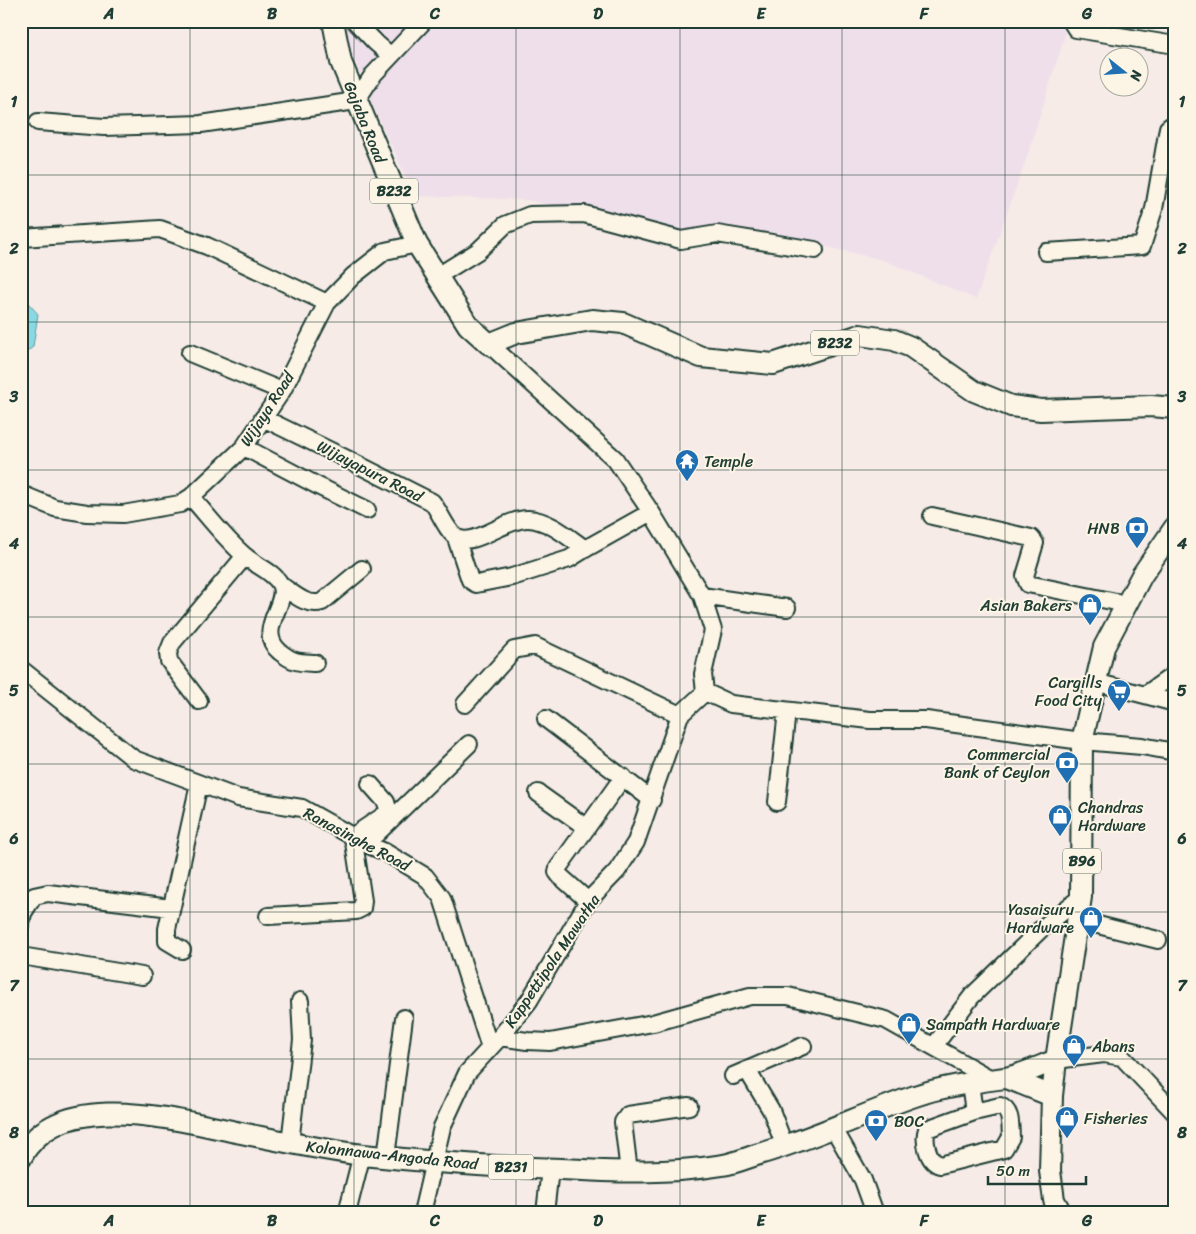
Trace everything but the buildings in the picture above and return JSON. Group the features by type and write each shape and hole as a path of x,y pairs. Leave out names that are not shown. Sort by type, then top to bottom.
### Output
{"main road":[{"name":"Gajaba Road","path":"333,21 341,62 416,244 468,325 489,344"},
{"name":"B232","path":"489,344 516,333 592,320 622,323 702,357 773,364 860,335 894,340 911,347 974,391 1011,406 1041,410 1151,406 1175,408"},
{"name":"B96","path":"1061,1213 1054,1200 1050,1171 1052,1096 1081,897 1082,741 1104,647 1142,574 1175,527"},
{"name":"Kolonnawa-Angoda Road","path":"21,1158 38,1136 64,1120 83,1116 115,1114 148,1115 290,1143 386,1157 434,1162 649,1173 724,1164 785,1147 917,1095 999,1078 1056,1060"},
{"path":"999,1078 1052,1096"}],"street":[{"path":"355,21 376,44 391,56"},
{"path":"38,122 104,128 201,124 356,101 373,75 424,21"},
{"path":"1072,21 1076,29 1175,45"},
{"path":"1046,252 1142,246 1154,209 1168,128 1175,123"},
{"path":"436,277 478,251 505,226 530,215 584,214 681,240 717,234 814,250"},
{"path":"21,238 160,229 207,246 327,304"},
{"name":"Wijaya Road","path":"21,494 55,508 87,513 123,514 180,504 191,497 244,447 282,391 327,304 353,276 385,251 416,244"},
{"path":"489,344 614,459 651,512 702,596 713,630 703,674 705,692 731,704 870,720 926,720 1082,741 1142,746 1175,752"},
{"path":"190,353 282,391"},
{"name":"Wijayapura Road","path":"263,418 432,502 456,538 470,580 476,584 512,577 569,560 585,549"},
{"path":"244,447 367,510"},
{"path":"191,497 245,556 276,578 282,586 308,602 315,604 322,602 362,569"},
{"path":"456,538 479,538 507,523 528,519 547,524 585,549 651,512"},
{"path":"932,516 1031,538 1035,543 1025,576 1028,584 1126,604"},
{"path":"199,701 169,661 168,653 172,643 245,556"},
{"path":"282,586 280,600 272,620 270,636 278,650 295,662 315,663"},
{"path":"702,596 787,608"},
{"path":"465,704 514,650 535,646 680,715"},
{"name":"Ranasinghe Road","path":"21,669 134,759 238,798 302,808 359,840 385,852 425,876 442,898 495,1043"},
{"path":"1145,695 1175,674"},
{"path":"1095,682 1175,703"},
{"name":"Kappettipola Mawatha","path":"422,1213 442,1128 467,1073 495,1043 529,1001 588,901 617,871 636,842 680,715 705,692"},
{"path":"777,802 788,711"},
{"path":"546,719 652,800"},
{"path":"359,840 469,744"},
{"path":"588,901 557,872 558,868 623,777"},
{"path":"182,950 167,941 166,929 199,784"},
{"path":"268,916 356,911 362,908 359,840 386,814 388,808 386,802 370,784"},
{"path":"538,793 587,828"},
{"path":"21,923 23,914 34,896 48,893 171,908"},
{"path":"934,1046 972,996 1040,930 1081,897"},
{"path":"1078,920 1158,940"},
{"path":"21,956 142,976"},
{"path":"495,1043 550,1042 653,1024 750,996 788,996 886,1020 999,1078"},
{"path":"290,1143 302,1040 300,1001"},
{"path":"386,1157 404,1018"},
{"path":"785,1147 771,1110 740,1073 803,1046"},
{"path":"1056,1060 1104,1054 1122,1057 1175,1113"},
{"path":"970,1083 974,1112"},
{"path":"629,1172 623,1122 628,1114 689,1106"},
{"path":"1000,1106 1006,1109 1011,1137 1008,1144 1004,1149 940,1166 934,1164 930,1159 928,1150 925,1134 927,1129 974,1112 1000,1106"},
{"path":"834,1129 863,1180 875,1213"},
{"path":"347,1213 362,1154"},
{"path":"545,1213 550,1169"}],"shaded area":[{"path":"341,21 1064,21 1065,35 1028,154 976,299 883,260 810,243 686,235 527,200 415,196 370,100 377,78 369,70 359,73"}],"water":[{"path":"21,295 38,314 33,347 21,356"}],"place":[{"name":"Temple","path":"687,482"},
{"name":"HNB","path":"1137,549"},
{"name":"Asian Bakers","path":"1090,626"},
{"name":"Cargills Food City","path":"1119,712"},
{"name":"Commercial Bank of Ceylon","path":"1067,784"},
{"name":"Chandras Hardware","path":"1060,837"},
{"name":"Yasaisuru Hardware","path":"1091,939"},
{"name":"Sampath Hardware","path":"909,1045"},
{"name":"Abans","path":"1074,1067"},
{"name":"Fisheries","path":"1067,1139"},
{"name":"BOC","path":"876,1142"}]}
